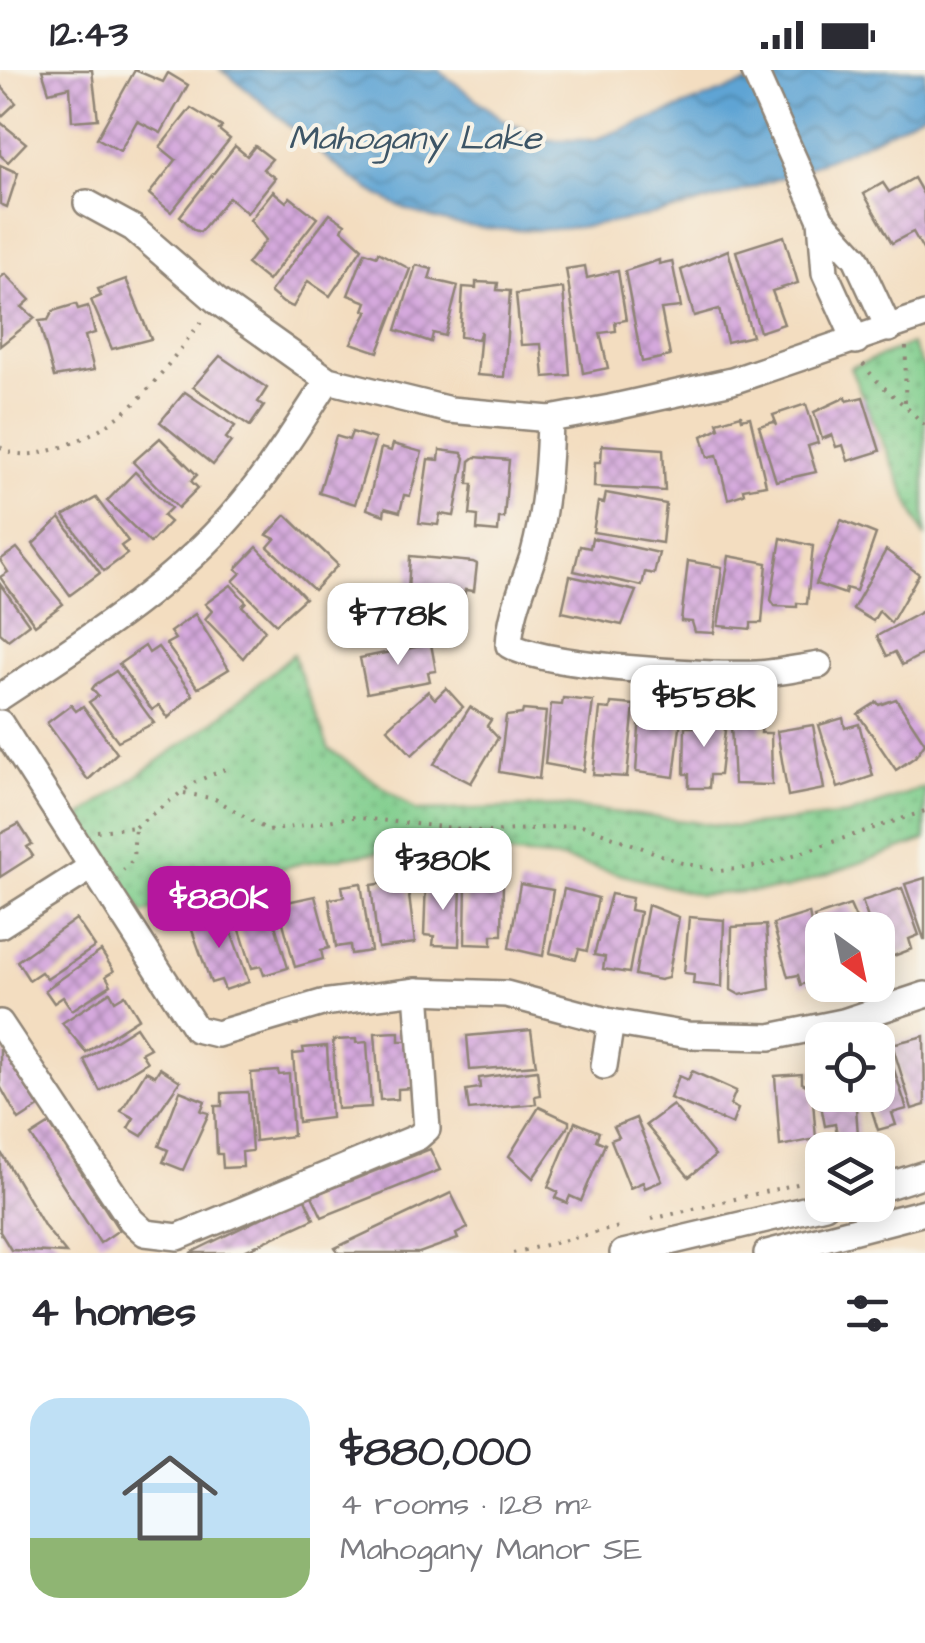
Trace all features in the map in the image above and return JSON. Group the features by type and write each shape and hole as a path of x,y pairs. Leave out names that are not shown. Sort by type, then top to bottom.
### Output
{"street":[{"path":"754,70 816,210 825,273 858,351"},
{"path":"87,204 133,228 216,301 328,380 450,410 550,419 858,351 897,337 925,315"},
{"path":"816,210 856,258 897,337"},
{"path":"0,697 84,642 204,545 278,458 328,380"},
{"path":"550,419 548,479 534,551 510,618 510,644 528,656 592,664 756,674 819,665"},
{"path":"0,724 196,1029 217,1034 322,1002 417,991 506,994 611,1022 688,1035 770,1037 843,1022 925,995"},
{"path":"0,925 90,868"},
{"path":"0,1023 131,1220 145,1233 178,1237 427,1130 417,991"},
{"path":"604,1066 611,1022"},
{"path":"895,1184 925,1174"},
{"path":"623,1253 805,1211"},
{"path":"766,1253 804,1249 925,1212"},
{"path":"793,1214 804,1249"}],"path":[{"path":"0,446 8,453 41,455 136,403 216,301"},
{"path":"897,337 905,402"},
{"path":"858,351 887,395 905,402 925,426"},
{"path":"93,833 134,827 195,782 230,767"},
{"path":"184,792 214,799 268,831 351,817 489,832 582,825 682,863 720,871 762,866 925,810"},
{"path":"119,873 133,860 134,827"},
{"path":"643,1222 805,1182"},
{"path":"513,1253 624,1226"}],"green space":[{"path":"911,344 925,370 925,538 850,368"},
{"path":"293,654 329,749 417,811 563,806 734,827 848,815 925,787 925,840 786,889 699,895 563,859 416,847 302,863 210,888 143,914 81,816 213,722"}],"water":[{"name":"Mahogany Lake","path":"221,70 438,70 503,120 548,140 594,140 781,70 925,70 925,112 807,168 738,192 591,226 519,230 453,223 395,204 348,175"}],"building":[{"path":"42,70 92,70 98,119 72,121 70,87 49,92"},
{"path":"135,70 163,82 168,73 188,85 161,133 137,121 120,151 97,138"},
{"path":"0,85 16,103 0,118"},
{"path":"191,108 222,127 219,130 230,139 171,212 149,194 176,160 160,147"},
{"path":"0,122 26,143 8,162 0,155"},
{"path":"235,146 247,156 255,146 272,159 263,169 275,178 247,213 229,197 200,232 194,230 180,216"},
{"path":"0,165 18,173 7,207 0,204"},
{"path":"914,178 925,197 925,253 913,232 892,243 864,194 883,183 889,192"},
{"path":"273,191 286,202 290,197 317,218 268,281 247,264 266,240 250,220"},
{"path":"330,214 345,224 342,230 362,248 330,296 308,281 293,307 283,303 270,292"},
{"path":"784,236 798,283 772,291 784,324 760,332 736,251"},
{"path":"728,250 752,336 727,342 719,309 694,316 681,270"},
{"path":"365,252 377,256 378,252 410,269 378,352 351,343 368,311 364,310 367,302 348,295"},
{"path":"659,260 659,264 672,261 681,307 661,309 670,356 642,362 625,271"},
{"path":"416,265 432,269 429,279 458,286 445,336 433,333 431,342 396,330"},
{"path":"585,266 587,278 618,271 626,320 615,322 616,331 600,333 608,368 583,373 566,269"},
{"path":"5,274 30,300 22,307 35,318 0,346 0,278"},
{"path":"126,279 151,339 112,349 91,300 101,296 98,289"},
{"path":"476,282 498,283 497,290 510,291 504,377 477,375 481,331 478,339 460,337 463,287 476,288"},
{"path":"563,288 570,375 544,377 541,344 521,345 516,294"},
{"path":"76,304 78,309 88,306 95,333 85,336 94,370 54,377 39,321 48,320 53,311"},
{"path":"220,356 267,388 258,402 264,406 250,426 193,387"},
{"path":"185,392 235,426 226,438 231,442 213,465 160,422"},
{"path":"846,397 847,401 863,397 880,451 848,461 843,445 836,447 832,435 822,439 814,412"},
{"path":"806,404 818,443 808,446 816,472 776,481 759,426 774,422 777,425 773,415"},
{"path":"741,415 742,419 750,417 766,485 743,489 744,494 728,499 717,455 708,457 702,436 719,428 717,422"},
{"path":"352,432 375,439 355,504 319,493 336,436 349,440"},
{"path":"160,438 197,475 191,481 198,488 178,508 133,462"},
{"path":"393,444 422,452 410,496 404,495 400,512 385,508 384,515 367,509 381,448 391,451"},
{"path":"602,445 663,449 665,491 594,487 595,462 601,462"},
{"path":"440,450 462,453 465,458 454,516 440,514 438,525 419,523 428,459 439,460"},
{"path":"475,457 509,460 504,518 499,518 498,532 477,530 478,516 470,515 473,484 468,484 470,461"},
{"path":"135,472 171,508 163,516 170,522 150,543 107,501"},
{"path":"606,493 666,504 662,543 593,532 598,502 604,503"},
{"path":"96,498 128,541 121,546 127,554 104,571 64,516"},
{"path":"286,515 338,565 314,590 268,547 275,539 267,535"},
{"path":"60,518 100,573 70,595 33,544"},
{"path":"841,520 876,534 856,591 846,588 845,594 816,584"},
{"path":"592,538 659,553 654,574 645,572 642,586 574,571 580,546 590,548"},
{"path":"781,538 813,546 807,604 775,606 771,600"},
{"path":"257,547 305,598 276,624 233,581 241,573 236,569"},
{"path":"17,548 63,604 35,625 0,577 8,572 0,560"},
{"path":"886,550 919,574 891,623 879,611 873,621 853,609"},
{"path":"410,556 477,564 474,591 465,590 464,599 408,592"},
{"path":"729,556 767,563 762,623 751,623 751,629 718,626"},
{"path":"688,561 722,567 714,633 695,632 692,622 681,621"},
{"path":"570,576 636,591 622,625 562,612"},
{"path":"0,584 29,624 8,640 0,633"},
{"path":"231,585 246,602 242,606 265,630 243,658 205,619 212,611 205,604"},
{"path":"376,597 441,605 440,637 372,630"},
{"path":"925,610 925,653 902,665 895,652 887,656 877,636"},
{"path":"195,614 229,669 198,688 166,644 175,639 170,632"},
{"path":"431,644 436,671 428,672 430,681 367,693 360,658"},
{"path":"145,646 149,653 158,647 193,695 168,718 159,705 152,710 119,664"},
{"path":"116,671 154,723 118,741 89,702 98,696 92,689 95,685"},
{"path":"446,688 463,707 412,755 387,728 428,691 435,699"},
{"path":"563,698 593,701 584,771 545,764 551,704 562,705"},
{"path":"896,699 925,743 915,757 896,770 858,714 877,702 879,705"},
{"path":"611,703 634,705 627,777 593,775 600,708 610,709"},
{"path":"71,705 76,711 83,706 117,753 88,780 47,723"},
{"path":"470,707 491,720 487,726 498,738 471,783 434,764"},
{"path":"652,707 682,710 674,777 636,772 640,714 651,715"},
{"path":"523,710 546,712 539,779 499,772 506,716 522,714"},
{"path":"696,714 722,715 721,721 726,721 720,775 710,775 709,788 689,788 689,774 684,774 685,727 695,727"},
{"path":"843,718 845,728 859,724 873,776 838,788 819,725"},
{"path":"735,721 762,722 761,733 771,733 772,785 734,784 731,725"},
{"path":"813,725 824,789 788,796 777,731"},
{"path":"19,824 32,844 27,847 33,856 0,877 0,834"},
{"path":"466,878 503,881 502,935 492,935 492,945 465,944"},
{"path":"925,878 925,939 924,939 905,884"},
{"path":"407,880 415,943 378,948 371,885"},
{"path":"426,881 461,886 459,946 433,945 434,936 424,935"},
{"path":"361,883 371,951 351,954 350,945 336,947 329,899 344,897 342,886"},
{"path":"520,884 553,890 543,956 509,948"},
{"path":"902,888 919,935 909,939 912,949 895,955 895,912 866,912 862,901"},
{"path":"564,889 598,898 587,951 579,949 576,959 550,953"},
{"path":"611,894 632,898 630,910 640,912 629,973 603,969 605,957 594,955"},
{"path":"315,896 329,948 321,950 323,959 295,967 278,904"},
{"path":"267,898 288,968 264,975 261,966 252,968 236,917 253,912 250,903"},
{"path":"648,905 679,917 668,978 660,980 635,975"},
{"path":"850,905 853,912 829,912"},
{"path":"209,912 213,924 227,920 249,982 225,990 221,980 211,983 188,919"},
{"path":"805,914 805,984 801,985 798,975 788,977 773,924"},
{"path":"689,917 724,920 722,987 693,984 694,974 684,973"},
{"path":"76,919 95,947 47,979 41,972 29,980 17,961"},
{"path":"766,925 770,989 740,995 731,990 732,927"},
{"path":"101,951 114,971 106,976 111,985 72,1010 63,997 54,1003 45,990"},
{"path":"110,992 115,1001 125,995 139,1018 86,1052 62,1023"},
{"path":"136,1027 150,1048 141,1053 147,1062 100,1091 84,1060"},
{"path":"531,1030 536,1065 470,1070 467,1036"},
{"path":"399,1032 399,1041 409,1041 412,1088 398,1089 398,1099 380,1100 375,1033"},
{"path":"924,1036 925,1105 912,1109 895,1043"},
{"path":"356,1039 356,1043 367,1042 371,1107 337,1109 333,1040"},
{"path":"0,1046 39,1107 19,1120 0,1086"},
{"path":"327,1046 331,1118 298,1122 293,1054 304,1053 303,1048"},
{"path":"160,1068 180,1081 142,1136 128,1128 134,1118 121,1111 146,1071 155,1076"},
{"path":"537,1070 540,1095 535,1096 536,1104 469,1110 466,1090 480,1088 479,1078"},
{"path":"278,1071 279,1075 289,1074 293,1136 255,1141 251,1073"},
{"path":"692,1071 736,1091 730,1105 738,1109 732,1124 670,1098 679,1076 688,1080"},
{"path":"895,1073 907,1109 892,1113 896,1125 878,1130 872,1112 895,1112"},
{"path":"802,1074 805,1112 814,1112 815,1132 805,1132 805,1141 780,1146 775,1076"},
{"path":"180,1091 205,1101 201,1111 209,1113 183,1170 163,1162 168,1150 159,1146"},
{"path":"248,1092 252,1151 242,1152 243,1167 223,1168 222,1154 217,1154 215,1106 222,1106 222,1093"},
{"path":"673,1105 715,1156 689,1177 646,1125"},
{"path":"539,1107 569,1121 569,1125 533,1178 509,1156"},
{"path":"822,1112 856,1112 858,1132 837,1132 835,1124 825,1126"},
{"path":"636,1118 662,1181 645,1188 643,1182 630,1188 611,1140 619,1137 614,1127"},
{"path":"575,1122 599,1132 596,1140 605,1144 581,1201 570,1196 567,1203 555,1198 558,1192 548,1187"},
{"path":"50,1124 119,1230 100,1243 31,1136"},
{"path":"430,1149 440,1170 322,1217 312,1196"},
{"path":"0,1151 45,1227 66,1253 11,1250 0,1232"},
{"path":"451,1193 468,1228 456,1234 458,1239 419,1253 338,1253 335,1248"},
{"path":"304,1197 314,1219 240,1253 190,1253"}]}
